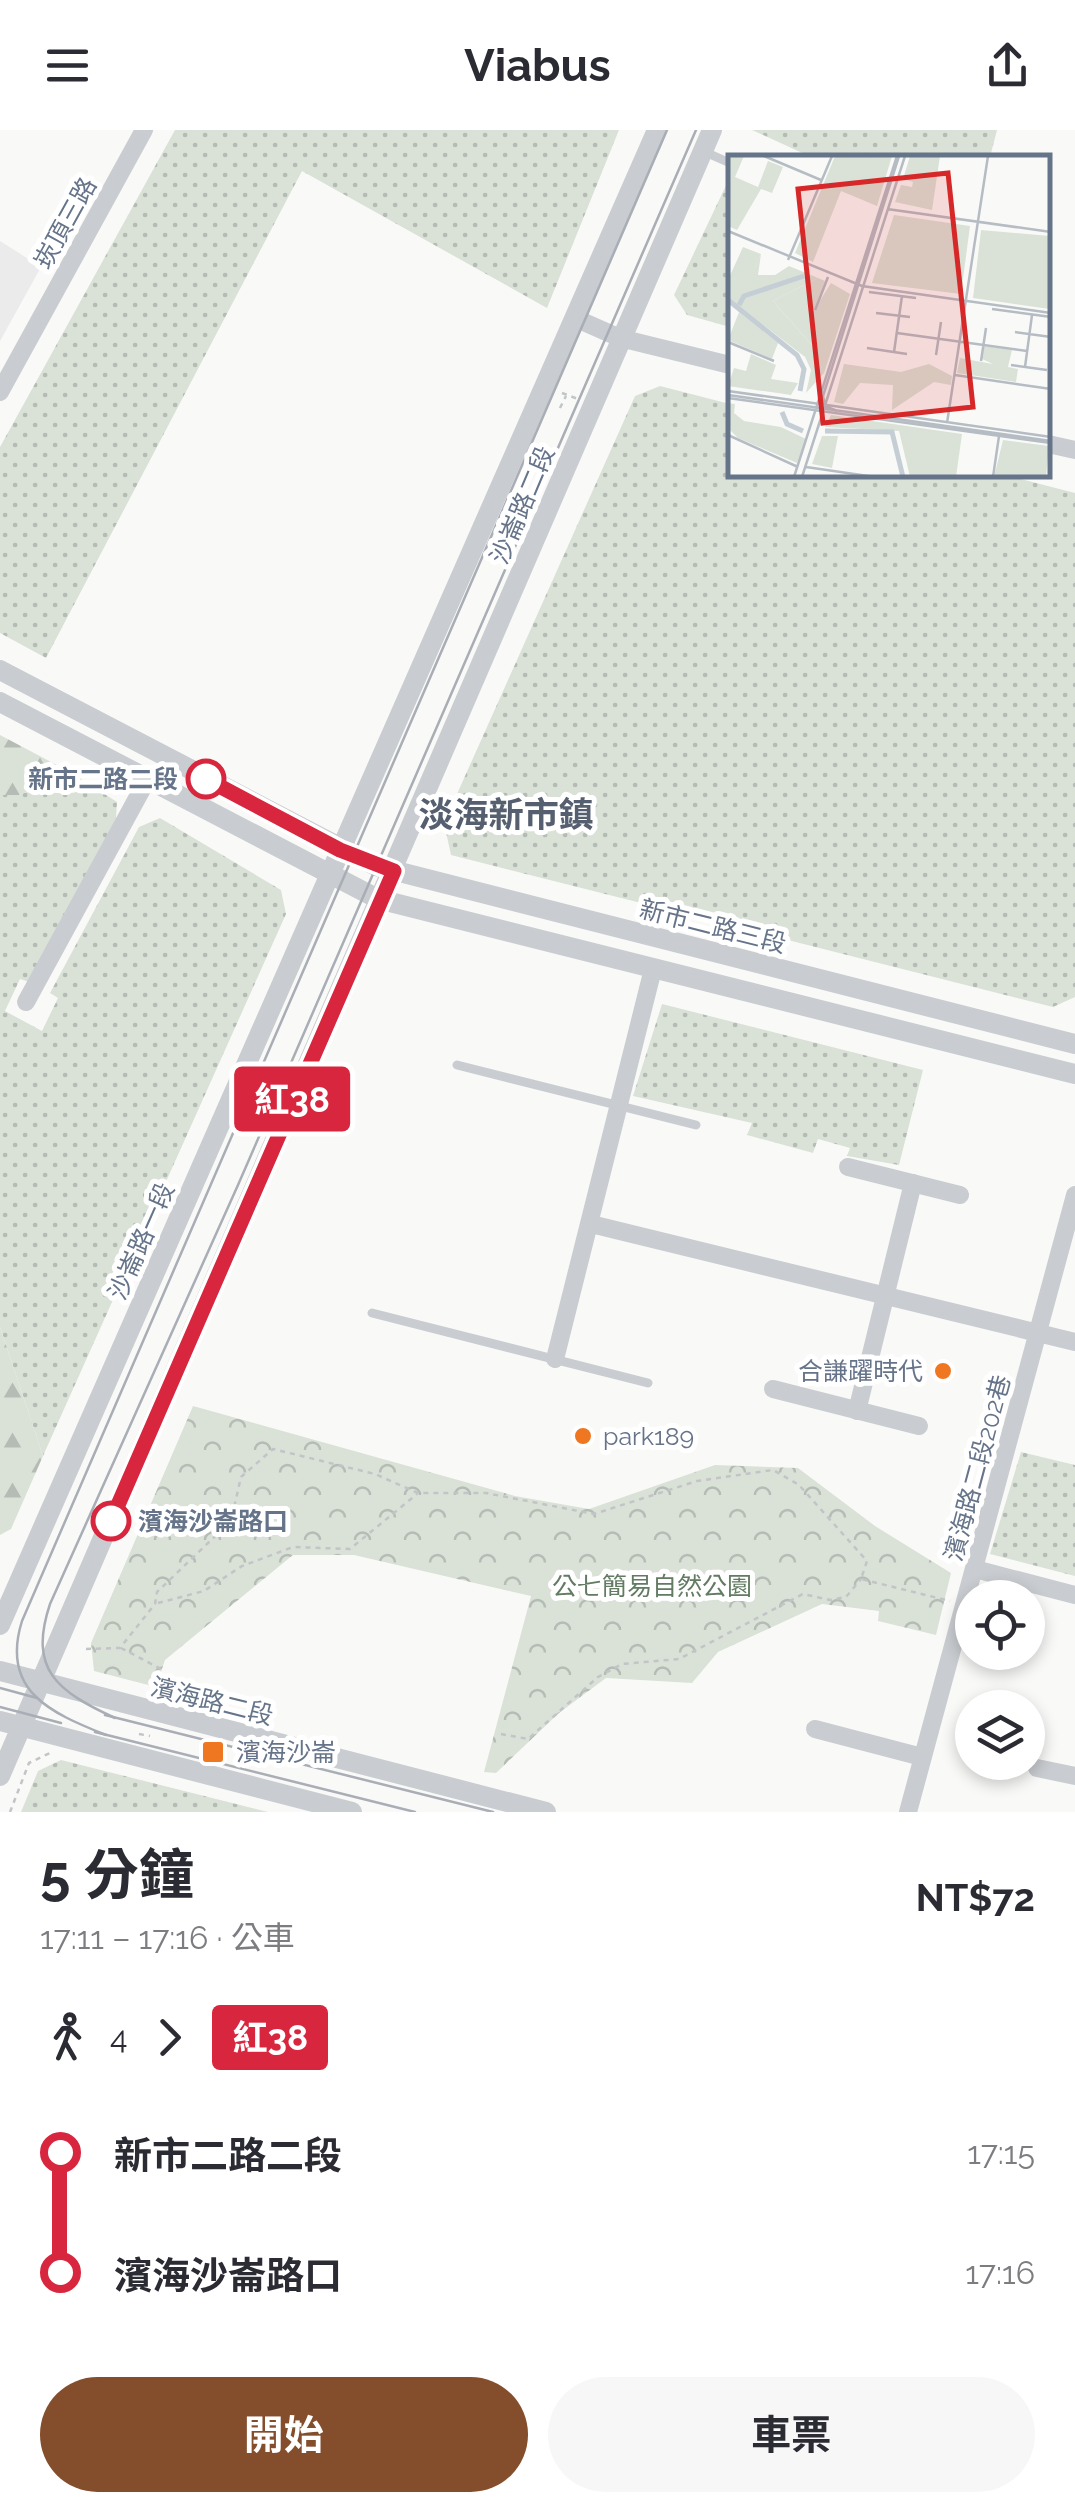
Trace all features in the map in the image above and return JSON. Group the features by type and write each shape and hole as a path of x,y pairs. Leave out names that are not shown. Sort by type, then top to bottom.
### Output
{"street":[{"name":"崁頂三路","path":"0,392 144,130"},
{"name":"沙崙路二段","path":"327,876 557,390 577,319 658,130"},
{"name":"沙崙路二段","path":"378,899 394,871 591,404 712,130"},
{"path":"577,319 620,338 728,365"},
{"path":"1050,444 1075,450"},
{"path":"0,670 340,850"},
{"path":"0,702 327,876 378,899 1075,1074"},
{"path":"26,1002 147,780"},
{"name":"新市二路三段","path":"340,850 394,871 1075,1044"},
{"name":"沙崙路一段","path":"0,1625 327,876"},
{"path":"0,1776 378,899"},
{"path":"556,1360 652,969"},
{"path":"848,1167 960,1195"},
{"path":"857,1411 913,1183"},
{"name":"濱海路二段202巷","path":"908,1812 1075,1195"},
{"path":"590,1224 1075,1342"},
{"path":"772,1389 918,1426"},
{"path":"975,1569 1075,1595"},
{"name":"濱海路二段","path":"0,1671 546,1812"},
{"path":"0,1722 352,1812"},
{"path":"815,1728 922,1756"},
{"path":"1045,1770 1075,1776"}],"lane":[{"path":"702,152 728,161"},
{"path":"458,1065 696,1124"},
{"path":"372,1313 648,1383"}],"path":[{"path":"557,390 591,404"},
{"path":"557,390 560,408"},
{"path":"120,1648 155,1604 157,1592 230,1521 240,1477 273,1449 375,1474 418,1493 486,1493 594,1514 697,1481 772,1470 799,1486 867,1561 862,1579 846,1598 830,1600 802,1594 679,1659 622,1664 598,1677 528,1739 501,1734"},
{"path":"155,1604 204,1590 242,1566 293,1547 350,1550 418,1493"},
{"path":"862,1579 955,1602"},
{"path":"86,1648 120,1648 161,1669"},
{"path":"139,1734 150,1736"},
{"path":"10,1812 29,1763 53,1752"}],"shaded area":[{"path":"0,241 41,267 0,341"}],"green space":[{"path":"175,130 619,130 547,308 302,171 46,658 0,633 0,447"},
{"path":"752,130 997,130 991,155 807,155"},
{"path":"728,181 728,326 687,315 674,295"},
{"path":"660,386 728,403 728,478 1017,478 1075,493 1075,997 1053,1007 451,855 444,823 635,396"},
{"path":"0,735 72,773 19,795 0,795"},
{"path":"72,773 117,802 116,819 29,982 20,979 5,1011 42,1031 58,998 50,993 139,827 160,818 281,890 286,914 43,1456 0,1327 0,795 19,795"},
{"path":"662,1004 923,1070 899,1165 847,1156 850,1148 818,1139 813,1153 747,1135 752,1123 633,1096"},
{"path":"0,1327 43,1456 11,1529 0,1535"},
{"name":"公七簡易自然公園","path":"193,1406 515,1496 589,1509 715,1465 798,1468 875,1526 951,1573 936,1635 878,1621 879,1611 822,1604 718,1652 692,1683 606,1678 559,1713 496,1773 484,1772 531,1596 354,1555 293,1555 165,1660 156,1687 94,1671 91,1643"},
{"path":"1021,1452 1075,1465 1075,1576 990,1554"},
{"path":"61,1760 268,1812 21,1812 38,1771"}],"tram line":[{"path":"106,1735 49,1708 24,1682 17,1645 22,1621 667,130"},
{"path":"115,1718 77,1698 52,1676 43,1646 50,1604 238,1185 696,130"},
{"path":"0,1688 37,1698"},
{"path":"0,1707 61,1723"},
{"path":"105,1715 493,1812"},
{"path":"95,1732 415,1812"}],"bus line":[{"name":"紅38","path":"111,1521 378,899 394,871 340,850 206,779"}],"place":[{"name":"新市二路二段","path":"206,779"},
{"name":"合謙躍時代","path":"943,1371"},
{"name":"park189","path":"583,1436"},
{"name":"濱海沙崙路口","path":"111,1521"},
{"name":"濱海沙崙","path":"213,1752"}],"district":[{"name":"淡海新市鎮","path":"506,815"}]}
